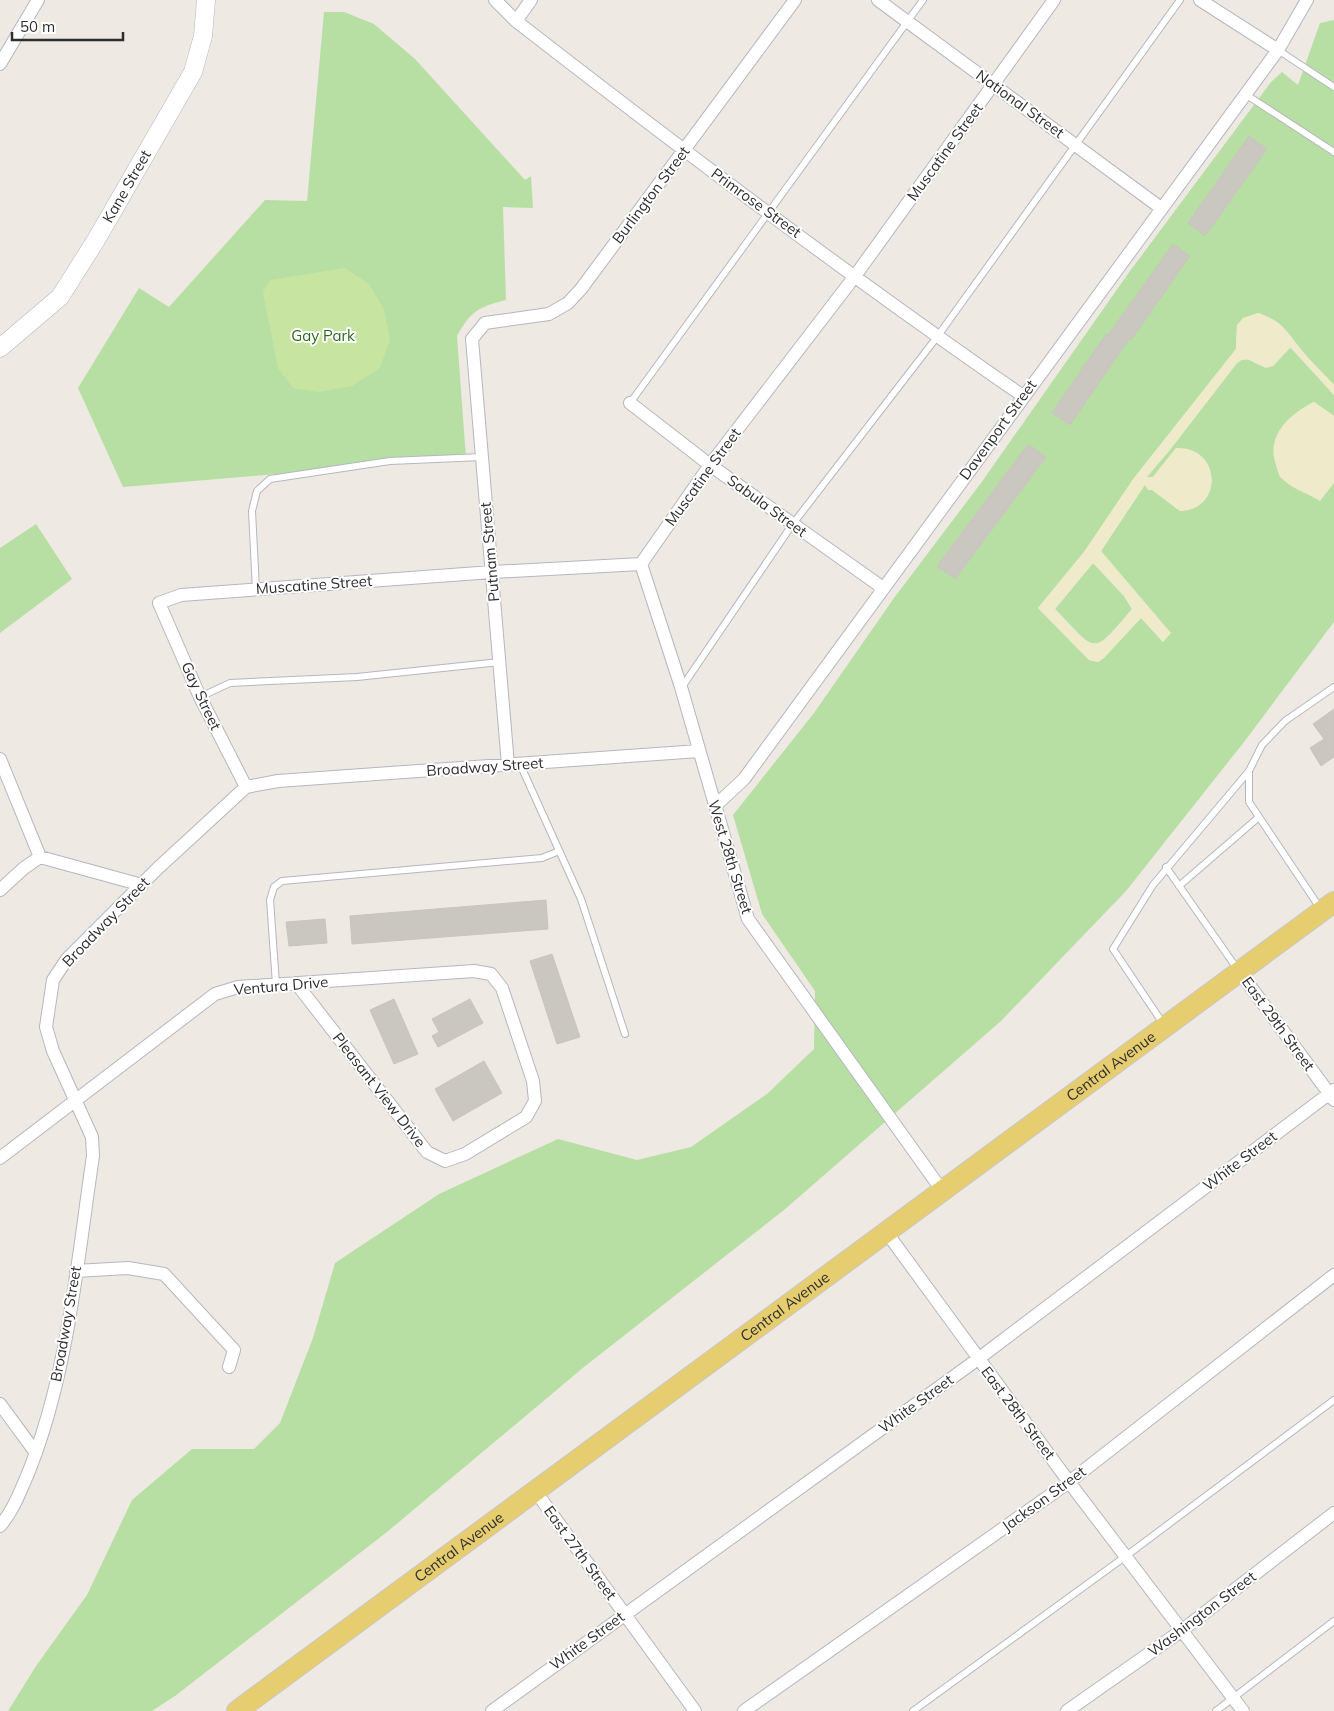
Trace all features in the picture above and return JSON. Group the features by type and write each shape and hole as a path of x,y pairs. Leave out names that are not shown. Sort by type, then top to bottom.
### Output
{"main road":[{"name":"Central Avenue","path":"237,1711 1328,906"}],"street":[{"path":"0,64 38,0"},
{"name":"Kane Street","path":"0,348 60,297 96,240 192,72 203,36 206,0"},
{"name":"Primrose Street","path":"496,0 516,21 684,151 937,337 1023,396"},
{"path":"516,21 532,0"},
{"name":"Burlington Street","path":"472,339 485,323 549,314 568,303 684,151 795,0"},
{"name":"National Street","path":"878,0 1161,208"},
{"name":"Muscatine Street","path":"159,604 181,595 492,572 641,564 710,465 855,276 1054,0"},
{"path":"1200,0 1278,50"},
{"name":"Davenport Street","path":"714,806 744,778 1278,50 1307,0"},
{"name":"Putnam Street","path":"472,339 500,662 514,764"},
{"name":"Sabula Street","path":"630,403 792,525 883,588"},
{"name":"West 28th Street","path":"641,564 681,687 748,919 941,1190"},
{"name":"Gay Street","path":"159,604 200,697 246,787"},
{"name":"Broadway Street","path":"0,1526 11,1514 36,1453 59,1375 93,1156 92,1137 77,1100 53,1051 46,1026 53,980 67,959 246,787 278,781 699,751"},
{"path":"0,759 40,857"},
{"path":"0,890 24,868 40,857 142,885"},
{"name":"Ventura Drive","path":"0,1158 215,994 238,987 276,984 474,972 491,974"},
{"name":"East 29th Street","path":"1239,972 1332,1095"},
{"name":"Pleasant View Drive","path":"296,983 427,1152 445,1161 465,1154 526,1118 535,1102 533,1081 502,988 491,974"},
{"name":"White Street","path":"492,1711 978,1359 1332,1095"},
{"name":"East 28th Street","path":"887,1232 1069,1482 1243,1711"},
{"path":"76,1271 128,1268 164,1274 234,1350 229,1367"},
{"name":"Jackson Street","path":"744,1711 1069,1482 1334,1276"},
{"path":"0,1404 36,1453"},
{"name":"East 27th Street","path":"536,1492 695,1711"},
{"name":"Washington Street","path":"1067,1711 1181,1631 1334,1513"}],"lane":[{"path":"630,403 770,213 923,0"},
{"path":"681,687 792,525 937,337 1180,0"},
{"path":"1278,50 1334,88"},
{"path":"1244,94 1334,152"},
{"path":"256,590 252,511 257,491 270,479 390,461 482,457"},
{"path":"200,697 230,683 357,677 500,662"},
{"path":"1165,1026 1113,949 1166,867 1249,771 1262,745 1285,720 1334,688"},
{"path":"514,764 581,899 625,1034"},
{"path":"1249,771 1249,802 1328,906"},
{"path":"1180,886 1259,817"},
{"path":"276,984 270,900 274,887 282,881 542,858 558,851"},
{"path":"1166,867 1239,972"},
{"path":"913,1711 1126,1556 1334,1400"},
{"path":"1216,1711 1334,1622"}],"green space":[{"name":"Gay Park","path":"324,12 344,12 374,24 415,59 525,180 531,176 533,208 503,207 506,300 488,305 476,311 471,315 457,336 466,458 123,487 78,388 139,288 169,307 265,200 307,201"},
{"path":"1334,20 1334,385 1286,330 1272,319 1258,313 1237,325 1236,349 1134,478 1084,552 1038,608 1089,660 1098,662 1103,658 1141,618 1163,642 1101,551 1145,484 1180,511 1176,448 1153,477 1146,477 1169,451 1237,363 1246,359 1260,365 1273,366 1290,347 1334,395 1334,416 1314,402 1303,408 1285,423 1276,441 1275,452 1280,477 1288,482 1334,476 1334,622 1244,742 1126,891 1001,1021 784,1210 584,1367 387,1532 175,1696 152,1711 8,1711 36,1666 87,1595 132,1500 192,1449 254,1449 280,1423 313,1338 335,1263 439,1194 558,1139 637,1160 691,1147 767,1094 814,1049 815,991 762,914 733,815 814,713 894,598 981,483 1130,271 1271,82 1282,72 1298,85 1320,23"},
{"path":"345,268 369,284 384,309 390,340 380,368 352,386 319,392 293,388 278,368 263,292 270,280"},
{"path":"36,524 72,579 0,633 0,548"},
{"path":"1093,563 1124,596 1132,609 1109,635 1101,642 1094,644 1079,634 1055,609"}],"sand":[{"path":"1258,313 1282,326 1334,385 1334,395 1291,347 1273,366 1266,368 1245,359 1237,363 1147,477 1153,477 1176,448 1191,450 1202,457 1209,467 1212,478 1210,490 1204,500 1194,508 1180,511 1152,490 1148,490 1145,485 1101,551 1171,633 1163,642 1141,618 1104,658 1098,662 1089,660 1038,608 1084,552 1134,478 1236,349 1237,325 1243,318","holes":["1093,563 1124,596 1132,609 1109,635 1101,642 1094,644 1079,634 1055,609"]},
{"path":"1314,402 1334,416 1334,483 1320,501 1294,488 1280,476 1273,452 1278,433 1283,425 1298,412"}],"building":[{"path":"1249,136 1267,149 1205,236 1188,223"},
{"path":"1173,244 1190,256 1131,340 1129,339 1070,425 1052,413 1106,334 1108,335"},
{"path":"1028,444 1046,457 955,579 937,566"},
{"path":"1334,709 1334,757 1321,766 1310,748 1324,739 1313,724"},
{"path":"546,900 548,929 352,944 350,916"},
{"path":"325,919 327,943 289,946 286,922"},
{"path":"552,954 580,1037 557,1044 530,961"},
{"path":"394,999 418,1054 394,1064 370,1010"},
{"path":"470,999 483,1023 438,1047 432,1036 439,1032 432,1019"},
{"path":"484,1061 502,1093 453,1121 435,1089"}]}
